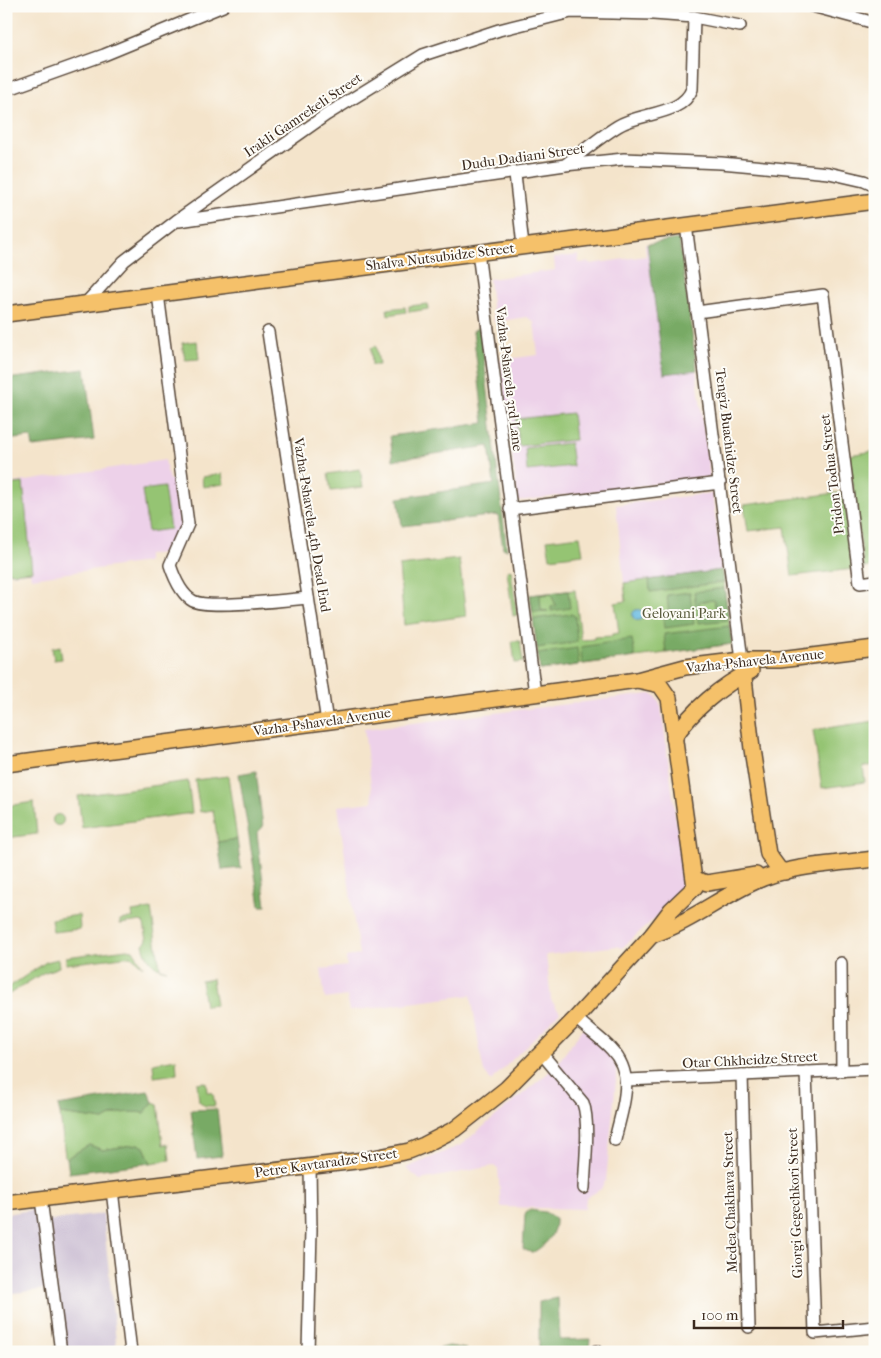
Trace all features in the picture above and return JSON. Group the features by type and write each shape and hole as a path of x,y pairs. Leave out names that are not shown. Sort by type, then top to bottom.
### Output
{"main road":[{"name":"Shalva Nutsubidze Street","path":"6,314 875,201"},
{"name":"Vazha-Pshavela Avenue","path":"6,764 637,680 685,668 742,668 780,660 875,648"},
{"path":"674,738 698,710 742,668"},
{"path":"742,668 768,854 779,869 785,872"},
{"name":"Vazha-Pshavela Avenue","path":"637,680 660,684 669,698 688,848 695,880"},
{"path":"695,880 707,884 875,859"},
{"name":"Petre Kavtaradze Street","path":"652,935 673,928 756,881 785,872"},
{"name":"Petre Kavtaradze Street","path":"6,1203 373,1158 408,1151 430,1142 454,1129 495,1099 542,1054 652,935 671,910 694,889 695,880"}],"street":[{"path":"6,90 104,54 223,6"},
{"path":"812,6 875,23"},
{"name":"Irakli Gamrekeli Street","path":"86,303 124,261 176,221 326,115 423,54 498,30 574,9 694,17 740,26"},
{"path":"565,165 620,125 680,105 689,97 692,89 694,17"},
{"name":"Dudu Dadiani Street","path":"176,221 515,174 565,165 624,159 721,163 829,173 875,186"},
{"path":"515,174 523,246"},
{"name":"Tengiz Buachidze Street","path":"686,225 742,668"},
{"name":"Vazha-Pshavela 3rd Lane","path":"478,252 535,694"},
{"path":"158,294 188,524 170,565 186,595 194,602 215,604 308,598"},
{"name":"Pridon Todua Street","path":"697,312 823,295 860,582 875,581"},
{"name":"Vazha-Pshavela 4th Dead End","path":"268,332 327,722"},
{"path":"510,509 720,483"},
{"path":"841,963 842,1070"},
{"path":"576,1018 611,1048 624,1066 627,1080 615,1140"},
{"path":"542,1054 583,1104 586,1111 588,1122 585,1139 584,1188"},
{"name":"Otar Chkheidze Street","path":"627,1080 875,1069"},
{"name":"Giorgi Gegechkori Street","path":"806,1072 815,1332 875,1327"},
{"name":"Medea Chakhava Street","path":"742,1075 749,1327"},
{"path":"308,1352 311,1223 310,1166"},
{"path":"112,1190 131,1352"},
{"path":"41,1199 61,1352"}],"shaded area":[{"path":"679,239 710,477 518,501 500,360 538,355 534,322 527,317 494,322 489,279 555,270 554,258 578,255 579,263 589,262 590,264 646,256 645,244"},
{"path":"165,460 169,480 177,479 186,516 173,552 147,555 147,562 31,578 30,572 12,574 6,571 6,484"},
{"path":"712,493 722,570 624,583 616,505"},
{"path":"650,694 656,696 661,706 685,887 676,899 622,948 617,946 546,955 551,1000 560,1012 491,1081 484,1072 471,995 349,1011 347,996 325,999 321,969 347,966 346,957 359,955 338,806 373,802 364,729"},
{"path":"585,1026 608,1049 616,1068 616,1081 606,1180 601,1189 586,1198 585,1209 501,1207 498,1168 493,1166 420,1180 406,1168 461,1145 554,1068"},
{"path":"39,1209 47,1289 6,1294 6,1214"},
{"path":"103,1214 117,1352 64,1352 48,1221"}],"green space":[{"path":"679,239 697,370 664,374 647,244"},
{"path":"428,304 429,309 409,312 409,306"},
{"path":"405,307 406,312 388,315 387,309"},
{"path":"480,326 507,550 503,548 498,515 402,526 398,498 494,484 489,446 393,460 390,436 484,423 473,331"},
{"path":"197,341 199,359 185,360 182,343"},
{"path":"376,346 379,365 372,365 371,348"},
{"path":"85,369 94,440 33,447 31,437 6,440 6,379"},
{"path":"572,413 575,440 519,446 516,419"},
{"path":"570,443 573,466 527,471 525,448"},
{"path":"875,451 875,566 864,568 849,455"},
{"path":"360,469 363,487 331,491 328,474"},
{"path":"222,474 224,484 203,487 202,477"},
{"path":"23,483 32,571 11,573 6,570 6,485"},
{"path":"164,487 170,529 148,532 142,490"},
{"path":"844,492 854,569 792,576 785,527 748,531 744,505"},
{"path":"580,536 583,554 550,558 547,540"},
{"path":"459,559 466,616 404,625 399,566"},
{"path":"511,570 517,615 513,616 507,571"},
{"name":"Gelovani Park","path":"722,570 732,644 540,670 530,595 575,590 581,640 594,639 594,637 612,636 612,634 619,633 615,603 626,601 624,583"},
{"path":"722,570 724,582 650,592 649,580"},
{"path":"724,588 729,620 698,623 697,611 700,611 701,615 716,613 714,600 699,602 700,608 696,608 694,592"},
{"path":"568,591 570,608 551,611 551,607 556,606 551,594 540,595 541,610 548,611 533,612 530,595"},
{"path":"690,592 694,624 664,628 663,618 669,617 667,595"},
{"path":"571,614 575,616 577,642 537,648 533,619"},
{"path":"729,626 732,644 666,653 664,634"},
{"path":"632,639 635,657 582,664 581,647"},
{"path":"512,641 520,641 523,662 515,663"},
{"path":"60,646 62,659 54,660 52,648"},
{"path":"577,648 579,665 540,670 538,654"},
{"path":"875,721 875,765 863,767 865,782 822,788 813,730"},
{"path":"256,771 263,827 257,833 266,906 260,906 239,774"},
{"path":"228,776 237,839 218,842 213,810 200,812 195,780"},
{"path":"188,781 192,813 82,828 78,796"},
{"path":"34,802 37,834 6,838 6,806"},
{"path":"58,814 64,820 58,826 52,820"},
{"path":"237,839 241,868 222,870 218,842"},
{"path":"151,909 160,968 150,961 146,953 143,944 147,940 144,924 141,921 120,924 120,920 133,918 132,912"},
{"path":"79,915 80,929 53,932 51,919"},
{"path":"127,949 133,950 143,966 131,956 66,964 66,957"},
{"path":"58,959 59,967 43,973 6,996 6,989 46,962"},
{"path":"212,979 216,1005 205,1006 201,981"},
{"path":"176,1059 177,1074 154,1077 153,1063"},
{"path":"206,1082 207,1092 213,1093 215,1106 205,1106 199,1101 197,1083"},
{"path":"148,1091 153,1102 144,1113 123,1113 113,1115 104,1120 60,1114 58,1106"},
{"path":"153,1102 158,1104 163,1145 168,1144 170,1160 151,1163 144,1147 138,1144 103,1150 89,1145 67,1158 65,1156 60,1114 104,1120 113,1115 123,1113 144,1113"},
{"path":"217,1109 222,1154 221,1156 197,1159 191,1110"},
{"path":"138,1144 144,1147 151,1163 69,1173 67,1158 89,1145 103,1150"},
{"path":"530,1210 545,1212 555,1218 554,1230 549,1239 542,1247 532,1253 523,1249 525,1214"},
{"path":"558,1298 560,1340 590,1339 589,1350 539,1352 539,1302"},
{"path":"449,1346 466,1349 467,1352 437,1352 437,1349"}],"water":[{"path":"638,609 644,615 638,621 632,615"}]}
